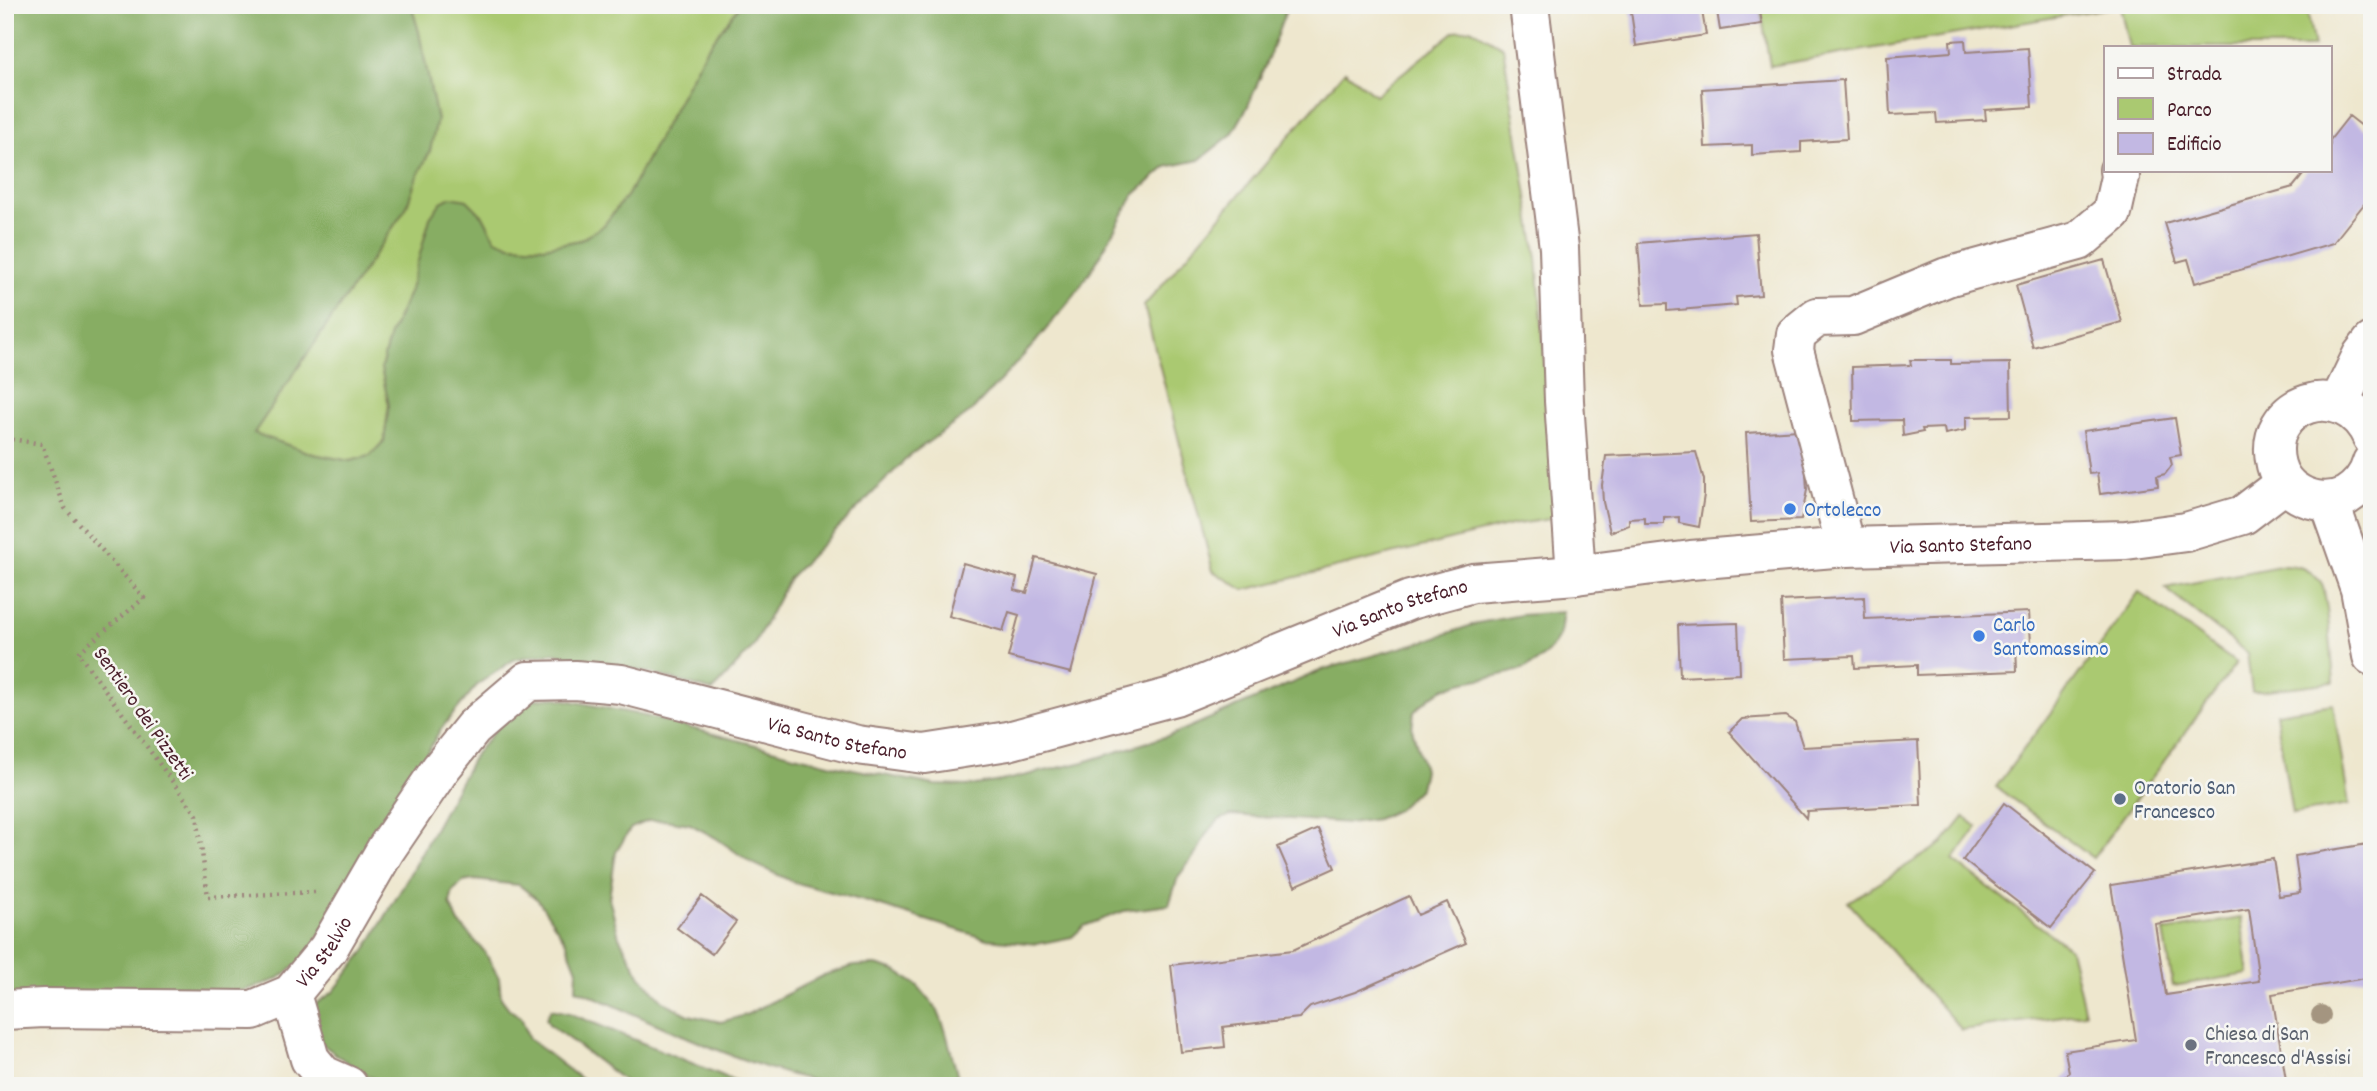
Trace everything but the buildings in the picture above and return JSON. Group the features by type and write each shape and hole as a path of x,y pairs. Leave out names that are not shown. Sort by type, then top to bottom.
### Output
{"street":[{"path":"1530,5 1559,248 1564,401 1576,575"},
{"path":"1846,547 1794,350 1796,334 1817,317 1853,316 1947,277 2079,241 2112,213 2119,172"},
{"path":"2339,403 2362,355 2372,342"},
{"path":"2372,437 2366,424 2354,411 2339,403 2323,401 2307,404 2293,411 2282,423 2275,438 2274,453 2277,469 2285,483 2312,500 2329,501 2345,496 2359,486 2369,473 2372,462"},
{"name":"Via Santo Stefano","path":"528,681 575,680 621,684 857,745 924,754 1008,741 1175,695 1410,600 1474,583 1846,547 2126,540 2186,532 2243,515 2285,483"},
{"path":"2329,501 2360,589 2372,656"},
{"name":"Via Stelvio","path":"5,1010 253,1010 291,994 328,949 386,849 441,768 473,728 528,681"},
{"path":"291,994 310,1059 323,1075 348,1086"}],"path":[{"name":"Sentiero dei Pizzetti","path":"5,438 42,444 65,508 144,598 78,653 197,815 208,897 364,890"}],"green space":[{"path":"5,5 411,5 437,120 430,151 406,208 254,433 313,454 350,461 370,456 384,441 389,405 381,368 390,335 409,293 430,218 441,202 451,197 467,200 483,216 495,239 510,245 544,247 581,240 604,225 630,191 705,51 740,5 1288,5 1247,108 1232,134 1199,160 1166,167 1133,196 1096,263 1073,297 1033,345 972,411 910,455 789,578 753,647 713,691 651,673 554,653 515,659 478,684 440,730 398,805 303,961 276,980 246,990 212,995 5,996"},
{"path":"411,5 740,5 705,51 630,191 604,225 581,240 544,247 510,245 495,239 483,216 409,293 390,335 381,368 389,405 384,441 370,456 350,461 313,454 253,434 406,208 430,151 419,32"},
{"path":"1760,5 2306,5 2314,46 2129,46 2120,6 1770,66"},
{"path":"1472,29 1503,47 1537,258 1557,518 1511,525 1244,590 1213,571 1144,306 1345,71 1375,95 1455,31"},
{"path":"2285,565 2306,570 2322,585 2328,616 2334,682 2252,692 2247,653 2165,588"},
{"path":"2139,592 2236,663 2093,858 1996,787"},
{"path":"1563,612 1558,638 1537,661 1511,673 1448,687 1432,696 1414,712 1412,729 1424,770 1420,788 1397,810 1377,819 1349,823 1231,815 1219,820 1206,834 1198,851 1178,877 1169,905 1124,911 1084,926 1072,937 1037,944 987,939 793,882 750,862 690,824 665,820 648,821 631,828 616,852 609,898 619,937 641,977 664,1002 689,1015 721,1022 746,1015 824,975 854,966 876,965 896,971 918,986 937,1009 959,1081 946,1086 865,1087 806,1079 705,1045 576,989 577,970 566,942 538,900 519,885 474,880 463,882 453,891 450,904 459,923 485,952 499,978 501,998 510,1010 521,1017 529,1039 590,1086 389,1086 360,1072 322,1044 310,1008 333,992 365,951 475,754 507,716 530,700 552,697 641,715 833,765 934,785 969,786 1084,762 1174,734 1322,670 1478,623 1521,615"},
{"path":"2333,704 2349,805 2292,814 2276,713"},
{"path":"1964,817 1978,827 1953,860 2070,949 2085,1013 1962,1030 1848,902 1943,843"},
{"path":"2241,918 2249,974 2173,986 2164,931"},
{"path":"551,1009 569,1013 748,1086 631,1086 549,1024 546,1018"}],"place":[{"name":"Ortolecco","path":"1790,509"},
{"name":"Carlo Santomassimo","path":"1979,636"},
{"name":"Oratorio San Francesco","path":"2120,799"},
{"name":"Chiesa di San Francesco d'Assisi","path":"2191,1045"}]}
